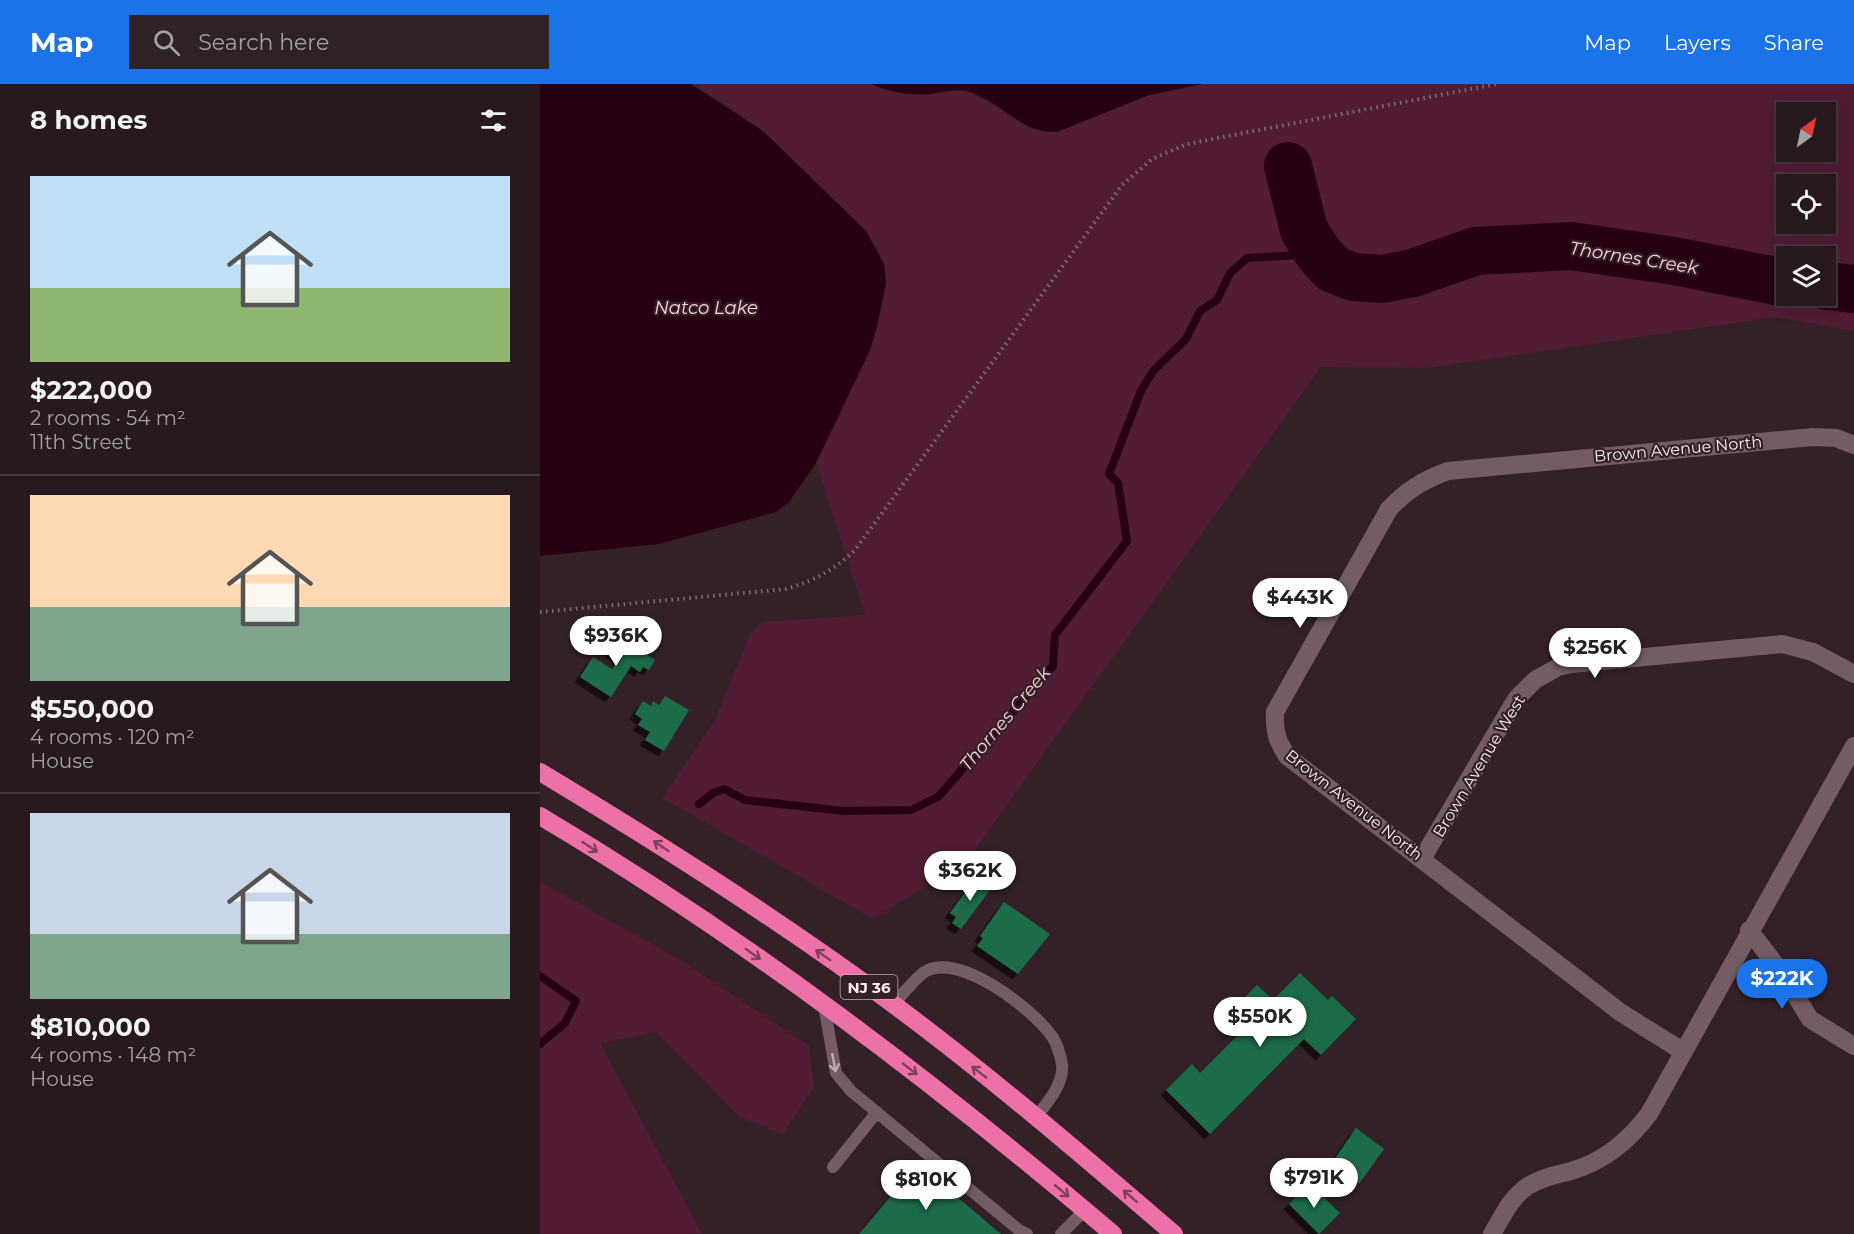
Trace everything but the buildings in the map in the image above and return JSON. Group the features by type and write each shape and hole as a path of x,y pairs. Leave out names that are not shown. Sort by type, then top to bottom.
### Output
{"highway":[{"name":"NJ 36","path":"540,772 643,834 806,942 894,1004 1036,1117 1174,1234"},
{"name":"NJ 36","path":"540,816 734,941 824,1005 887,1051 1113,1234"}],"street":[{"name":"Brown Avenue North","path":"1684,1052 1620,1012 1287,756 1277,740 1274,727 1275,712 1389,509 1402,495 1421,481 1448,471 1813,436 1836,438 1854,445"},
{"name":"Brown Avenue West","path":"1422,859 1516,699 1535,680 1558,668 1605,660 1782,644 1799,647 1854,674"},
{"path":"1492,1234 1511,1202 1526,1186 1546,1176 1594,1162 1614,1151 1632,1136 1649,1114 1749,930 1854,746"},
{"path":"1749,930 1781,972 1810,1019 1854,1046"}],"lane":[{"path":"894,1004 926,971 951,968 978,977 1027,1008 1053,1036 1062,1066 1057,1088 1036,1117"},
{"path":"824,1005 836,1073 851,1091 1019,1230 1028,1234"},
{"path":"833,1167 877,1112"},
{"path":"1061,1234 1085,1210"}],"path":[{"path":"540,612 786,589 813,581 836,568 855,550 1122,185 1152,159 1187,144 1497,84"}],"shaded area":[{"path":"691,84 871,84 897,93 966,91 989,102 1028,128 1057,132 1149,95 1203,84 1854,84 1854,331 1775,317 1428,368 1321,367 967,861 873,919 662,798 715,720 750,634 762,622 865,615 816,463 870,350 886,282 884,264 877,247 739,113"},
{"path":"540,882 679,959 809,1046 814,1087 783,1134 740,1117 656,1032 600,1043 702,1234 540,1234"}],"water":[{"name":"Natco Lake","path":"540,84 691,84 763,131 866,231 884,264 886,283 870,350 816,463 788,503 776,512 659,544 540,556"},
{"path":"871,84 1203,84 1149,95 1057,132 1032,128 990,101 967,91 907,94"}],"waterway":[{"name":"Thornes Creek","path":"1288,166 1304,230 1319,254 1333,269 1353,277 1383,279 1413,273 1476,251 1571,246 1674,261 1776,281"},
{"name":"Thornes Creek","path":"699,804 713,793 724,789 745,800 844,811 911,810 938,797 1053,666 1055,635 1127,541 1118,483 1109,474 1141,391 1153,371 1186,339 1200,311 1217,300 1230,273 1247,258 1319,254"},
{"name":"Thornes Creek","path":"1836,287 1854,289"},
{"name":"Thornes Creek","path":"540,976 576,1001 565,1023 540,1044"}]}
